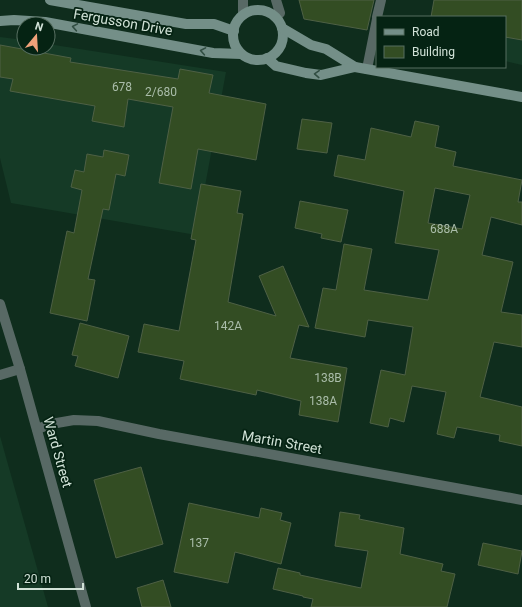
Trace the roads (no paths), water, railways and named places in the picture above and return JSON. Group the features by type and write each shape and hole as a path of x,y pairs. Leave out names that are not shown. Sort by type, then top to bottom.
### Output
{"main road":[{"name":"Fergusson Drive","path":"50,0 186,24 214,24 234,31"},
{"path":"253,10 265,11 276,17 280,24 283,35 282,42 278,49 267,58 253,60 241,54 234,43 234,31 235,25 243,15 253,10"},
{"name":"Fergusson Drive","path":"0,20 45,22 213,52 241,54"},
{"path":"282,28 311,45 326,49 355,67 522,98"},
{"path":"267,58 276,66 321,75 355,67"}],"street":[{"path":"243,0 243,15"},
{"path":"276,0 280,13 276,17"},
{"path":"377,16 381,0"},
{"path":"367,69 376,23"},
{"name":"Ward Street","path":"0,304 20,369 86,607"},
{"path":"0,375 20,369"},
{"name":"Martin Street","path":"37,429 51,424 74,420 98,421 159,434 522,500"}]}
